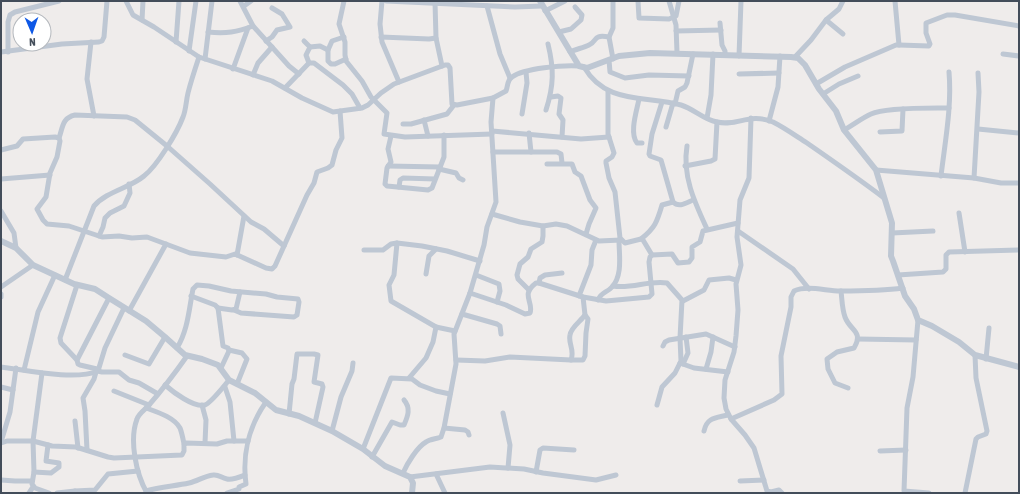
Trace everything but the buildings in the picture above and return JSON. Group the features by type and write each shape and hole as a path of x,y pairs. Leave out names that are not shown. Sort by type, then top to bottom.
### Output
{"street":[{"path":"8,52 8,22 10,15 42,3 59,1"},
{"path":"1,52 62,44 102,41 104,37 107,1"},
{"path":"126,1 131,13 199,57 272,81 302,98 330,111 340,112 367,106 381,93 400,82 448,65 450,68 451,102 454,105"},
{"path":"142,20 143,1"},
{"path":"176,42 179,1"},
{"path":"189,51 196,1"},
{"path":"205,60 212,1"},
{"path":"240,1 244,6 251,27 289,66 300,74"},
{"path":"244,6 251,1"},
{"path":"344,1 339,24 345,42 344,55 374,100 387,113 383,133 386,135 444,136 492,132 586,139 609,137"},
{"path":"382,1 380,18 381,37 400,82"},
{"path":"386,1 435,2 522,8 542,6 565,1"},
{"path":"613,1 613,28 609,37 611,59 610,72 622,78 652,74 689,76"},
{"path":"638,1 639,18 674,18"},
{"path":"668,1 674,18 677,53"},
{"path":"674,18 677,13 679,1"},
{"path":"739,56 741,1"},
{"path":"795,57 811,40 826,20 839,10 843,1"},
{"path":"895,1 899,44"},
{"path":"435,2 436,38 442,66"},
{"path":"403,124 411,124 447,114 454,105 493,98 506,91 510,78 498,47 487,6"},
{"path":"542,6 570,52 591,78 608,91 624,96 674,104 689,108 706,118 717,122 724,123 751,118 769,121 832,160 884,198"},
{"path":"559,32 569,30 581,20 582,15 575,7"},
{"path":"266,41 272,37 277,30 290,27 282,14 272,8"},
{"path":"816,84 845,67 899,44 929,46 930,44 926,33 926,23 947,15 955,15 1019,26"},
{"path":"826,20 843,34"},
{"path":"720,23 722,45 725,55"},
{"path":"208,32 231,33 251,27"},
{"path":"233,69 251,27"},
{"path":"676,31 721,30"},
{"path":"570,52 578,48 591,45 597,38 602,36 609,37"},
{"path":"344,37 332,41 328,50 328,61 331,64 335,64 346,60"},
{"path":"381,37 436,38"},
{"path":"304,41 310,47"},
{"path":"91,42 87,79 94,116"},
{"path":"546,110 551,97 553,67 548,44"},
{"path":"310,47 320,46 328,50"},
{"path":"253,75 258,63 272,47"},
{"path":"309,63 306,55 310,47"},
{"path":"510,78 526,72 563,65 590,67 619,56 650,53 780,56 798,58 805,65 816,84 836,111 844,130 876,170 892,223 891,256 907,299 914,309 918,320 913,377 907,408 904,492 929,493"},
{"path":"666,127 678,91 686,86 693,54"},
{"path":"706,118 711,95 713,54"},
{"path":"1003,54 1019,56"},
{"path":"769,121 777,92 780,56"},
{"path":"65,280 92,209 97,203 117,190 144,176 155,164 167,146 184,116 188,93 199,57"},
{"path":"285,88 309,63"},
{"path":"309,63 316,64 343,85 352,94 360,108"},
{"path":"522,114 527,86 526,72"},
{"path":"941,176 949,108 949,72"},
{"path":"739,74 779,73"},
{"path":"974,178 980,92 978,73"},
{"path":"823,94 839,84 858,76"},
{"path":"598,300 601,294 613,286 620,271 620,240 615,192 609,178 606,163 606,161 612,157 614,153 609,137 608,91"},
{"path":"551,97 558,96 561,98 560,114 563,120 562,137"},
{"path":"403,473 407,464 423,444 441,437 444,428 456,360 454,331 470,294 480,261 487,227 496,199 492,132 493,98"},
{"path":"639,99 633,133 635,141 637,143 642,143"},
{"path":"662,102 652,134 649,154 662,162 673,202 678,205 693,200"},
{"path":"844,130 872,113 903,109 949,108"},
{"path":"880,132 902,131 903,109"},
{"path":"284,246 269,233 251,222 167,146 131,118 75,115 66,119 59,138 60,141 56,160 50,175 46,196 37,209 47,224 69,226 99,236 119,236 132,238 147,237 190,252 226,257 237,255 266,268 272,269 276,266 307,195 314,183 317,172 332,165 336,150 342,138 340,112"},
{"path":"751,118 749,178 740,200 738,223 737,243 741,265 740,272 736,280 738,310 735,347 725,380 724,398 726,409 730,417 752,444 768,492 779,490 782,493"},
{"path":"424,120 428,136"},
{"path":"685,166 715,159 717,122"},
{"path":"978,129 1019,133"},
{"path":"529,134 532,152"},
{"path":"391,136 388,149 391,162 388,166 385,184 387,186 428,190 432,188 444,158 444,136"},
{"path":"1,150 16,146 23,139 59,138"},
{"path":"687,146 685,166 693,200 707,229"},
{"path":"493,152 557,152 561,154 562,163"},
{"path":"547,164 572,164 575,172 581,176 590,200 596,208 586,234"},
{"path":"388,166 440,168 456,173 459,178 463,180"},
{"path":"876,170 974,178 1001,183 1019,183"},
{"path":"1,179 50,175"},
{"path":"399,187 400,180 403,178 435,179"},
{"path":"99,236 105,218 124,206 130,193 130,184"},
{"path":"492,214 520,222 543,226 556,224 567,226 596,240 620,240 628,243 641,239 653,229 658,220 662,205 673,202"},
{"path":"1,211 14,233 16,248"},
{"path":"959,213 965,252"},
{"path":"237,255 244,216"},
{"path":"652,255 672,254 678,263 689,262 692,258 692,248 700,242 702,233 707,229 738,223"},
{"path":"529,290 518,279 517,275 520,264 528,257 531,249 542,242 544,236 543,226"},
{"path":"738,231 793,269 809,289"},
{"path":"892,233 933,231"},
{"path":"641,239 652,255"},
{"path":"456,360 485,361 510,357 583,360 585,356 588,319 585,315 581,297 591,265 592,250 596,240"},
{"path":"1,241 16,248 32,265 77,285 91,288 127,309 165,337 187,356 202,359 215,364 221,368 229,380 255,393 276,410 315,422 363,449 385,466 410,477 413,483 412,493"},
{"path":"364,250 383,250 391,244 397,243 436,249 480,261"},
{"path":"397,243 394,275 389,285 391,301 436,327 454,331"},
{"path":"87,450 83,398 93,382 105,348 166,244"},
{"path":"426,274 429,256 436,249"},
{"path":"898,275 944,272 946,270 945,256 949,252 1019,250"},
{"path":"470,294 506,305 525,314 528,314 531,310 528,297 529,290 534,284 539,283 581,297 598,300 610,301 649,297 652,294 649,262 652,255"},
{"path":"2,285 32,265"},
{"path":"539,283 542,276 562,272"},
{"path":"24,370 38,312 55,275"},
{"path":"476,275 499,284 500,288 497,302"},
{"path":"683,301 704,290 709,280 729,278 736,280"},
{"path":"613,286 624,287 650,283 669,284 683,301 680,338 682,364"},
{"path":"77,285 60,338 61,342 77,360 78,364 102,372 119,372 130,380 139,383 158,394"},
{"path":"177,348 187,326 191,296 193,288 197,285 298,299 299,304 297,315 295,317 290,317 241,313 234,310 218,308 215,305 191,296"},
{"path":"704,431 705,424 708,421 730,417 774,400 782,394 781,356 791,307 791,294 796,290 884,291 903,288"},
{"path":"841,291 844,316 850,327 857,333 858,339 854,348 837,352 826,360 828,369 835,383 848,388"},
{"path":"234,310 237,307 240,292"},
{"path":"77,360 109,298"},
{"path":"218,308 223,346 229,350 242,353 247,359 237,384"},
{"path":"462,314 497,324 500,326 501,334"},
{"path":"571,360 573,351 570,340 571,332 585,315"},
{"path":"918,320 932,326 958,342 975,355 1019,367"},
{"path":"409,378 426,358 433,342 436,327"},
{"path":"986,359 989,328"},
{"path":"664,346 666,341 706,334 735,347"},
{"path":"125,355 149,364 165,337"},
{"path":"656,405 662,387 682,364 688,353 686,337"},
{"path":"706,369 713,337"},
{"path":"858,339 916,340"},
{"path":"221,368 229,350"},
{"path":"289,414 297,354 318,355 314,382 322,384 323,388 315,422"},
{"path":"965,493 976,439 987,432 976,378 975,355"},
{"path":"187,356 137,420 134,442 135,458 142,484 146,492 166,486 191,483 203,477 214,475 220,475 227,479 237,479 245,475"},
{"path":"332,431 341,397 352,371 353,363"},
{"path":"682,364 694,368 728,372"},
{"path":"1,366 42,373 89,374 97,371"},
{"path":"16,368 10,412 1,442 33,441 48,445 78,448 108,457 135,458 184,454 184,444 177,424 164,415 114,390"},
{"path":"29,493 34,472 33,441 42,373"},
{"path":"363,449 383,400 389,380 393,378 409,378 436,391 450,394"},
{"path":"165,385 179,396 195,404 202,405 207,404 229,380"},
{"path":"225,386 230,402 234,441"},
{"path":"1,387 14,390"},
{"path":"372,457 392,422 402,425 405,423 409,406 404,400"},
{"path":"227,493 241,491 239,487 246,484 245,459 248,441 257,414 266,402"},
{"path":"202,405 206,420 206,443"},
{"path":"503,413 510,445 508,468"},
{"path":"75,421 78,448"},
{"path":"444,428 465,430 469,435"},
{"path":"184,444 217,444 234,441 248,441"},
{"path":"34,472 51,472 59,467 59,463 57,462 46,461 48,445"},
{"path":"536,472 540,450 543,448 574,450"},
{"path":"880,452 906,450"},
{"path":"410,477 482,468 508,468 596,480 616,475"},
{"path":"57,493 96,490 108,474 138,471"},
{"path":"436,474 445,493"},
{"path":"1,480 32,484 49,493"},
{"path":"740,481 764,480"}]}
